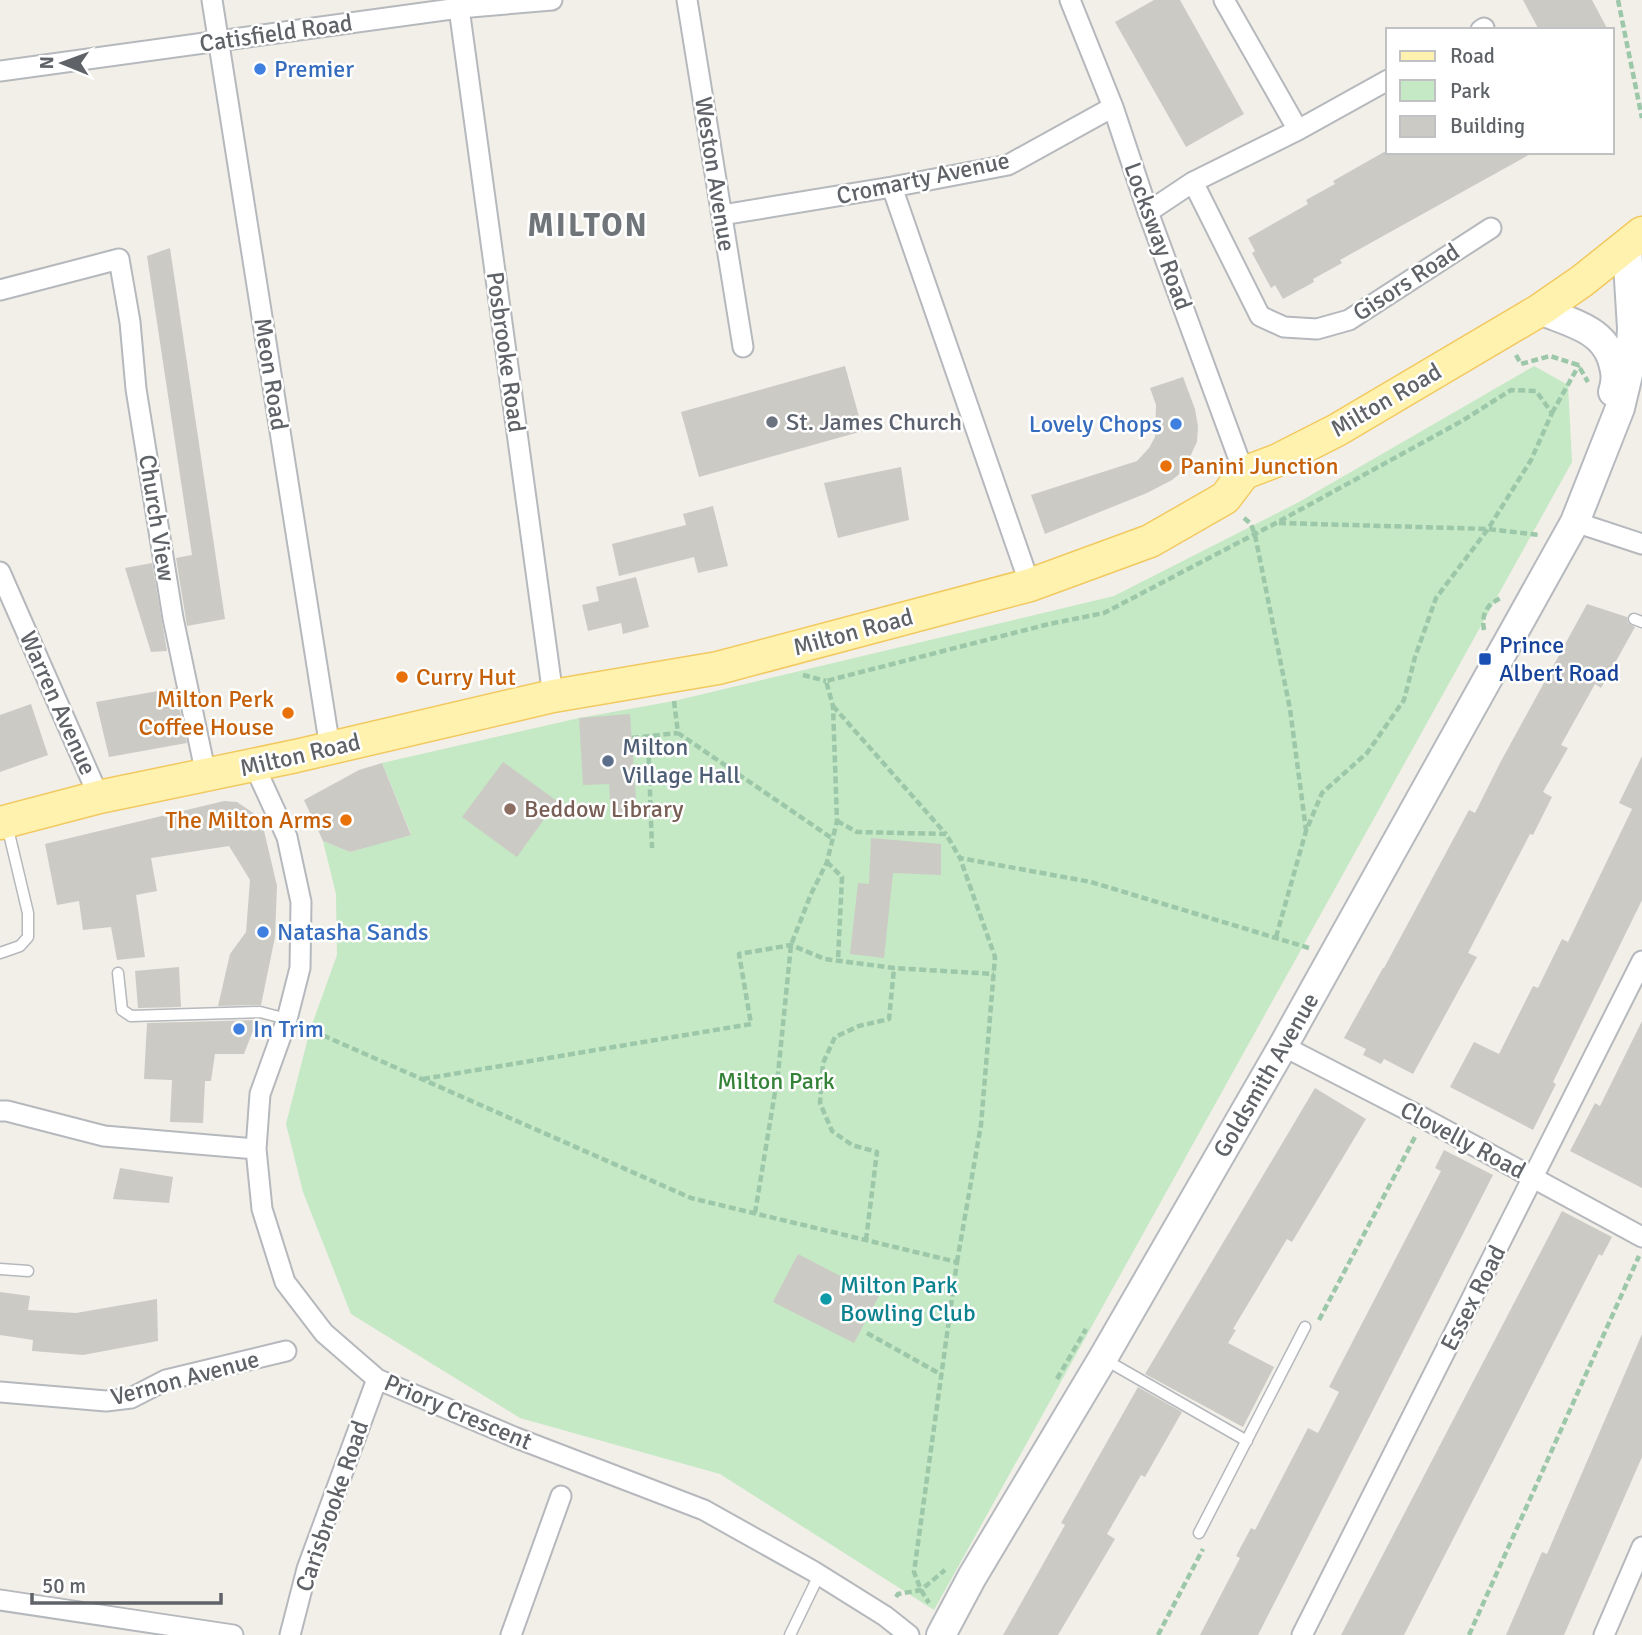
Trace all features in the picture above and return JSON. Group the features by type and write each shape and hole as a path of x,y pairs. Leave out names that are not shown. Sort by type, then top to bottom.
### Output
{"main road":[{"name":"Milton Road","path":"3,822 99,797 254,765 553,696 718,668 1030,585 1150,541 1224,498 1244,473 1279,460 1337,430 1540,310 1637,247"},
{"name":"Goldsmith Avenue","path":"1578,515 1620,408 1630,366 1637,247"},
{"path":"1540,310 1596,333 1609,349 1617,379 1591,456 1578,515"},
{"name":"Goldsmith Avenue","path":"937,1622 972,1577 1283,1046 1578,515 1606,470 1642,374"}],"street":[{"name":"Meon Road","path":"212,0 330,748"},
{"name":"Catisfield Road","path":"0,71 459,8 552,0"},
{"name":"Weston Avenue","path":"687,0 743,347"},
{"name":"Locksway Road","path":"1070,0 1113,107 1148,212 1244,473"},
{"path":"1224,0 1298,130"},
{"name":"Posbrooke Road","path":"459,8 553,696"},
{"path":"1148,212 1193,182 1298,130 1386,81"},
{"name":"Cromarty Avenue","path":"722,215 1008,165 1113,107"},
{"name":"Gisors Road","path":"1193,182 1260,316 1284,327 1317,329 1349,320 1491,228"},
{"path":"892,187 1030,585"},
{"name":"Church View","path":"0,290 119,259 130,322 136,389 173,618 206,775"},
{"path":"1578,515 1642,544"},
{"name":"Warren Avenue","path":"0,572 99,797"},
{"name":"Priory Crescent","path":"254,765 287,837 302,902 300,968 287,1019 260,1094 256,1149 262,1209 285,1282 324,1334 377,1379 514,1437 704,1510 819,1575 885,1616 909,1635"},
{"name":"Essex Road","path":"1303,1635 1642,961"},
{"name":"Clovelly Road","path":"1283,1046 1425,1119 1642,1237"},
{"path":"0,1111 104,1136 256,1149"},
{"name":"Vernon Avenue","path":"0,1392 106,1401 131,1398 166,1380 286,1351"},
{"name":"Carisbrooke Road","path":"290,1635 307,1569 377,1379"},
{"path":"511,1635 561,1496"},
{"path":"1604,1635 1642,1547"},
{"path":"0,1600 233,1635"}],"lane":[{"path":"0,953 20,946 28,937 28,913 3,822"},
{"path":"118,973 122,1010 131,1016 260,1012 287,1019"},
{"path":"0,1269 28,1271"},
{"path":"1199,1533 1305,1327"},
{"path":"1102,1358 1247,1441"},
{"path":"790,1635 819,1575"}],"path":[{"path":"1618,0 1642,118"},
{"path":"1502,332 1521,364 1550,356 1578,365 1589,385"},
{"path":"1276,937 1306,831 1322,793 1367,753 1404,701 1415,657 1436,598 1488,529 1531,460 1552,413 1596,333"},
{"path":"755,1213 778,1074 791,944 827,862 837,821 833,706 826,681 1049,624 1104,613 1255,535 1462,421 1511,390 1536,391 1552,413"},
{"path":"1224,498 1251,524 1255,535 1290,709 1306,831"},
{"path":"1276,523 1488,529 1541,535 1535,547"},
{"path":"1486,641 1482,619 1491,602 1510,594"},
{"path":"649,680 674,701 678,733"},
{"path":"833,706 946,834 960,858 995,957 981,1125 957,1262 914,1572 937,1622"},
{"path":"632,738 678,733 832,839"},
{"path":"648,737 652,848"},
{"path":"837,821 857,832 946,834"},
{"path":"960,858 1091,882 1311,948 1304,960"},
{"path":"827,862 842,877 838,960"},
{"path":"423,1079 751,1024 740,954 791,944 825,959 894,968 994,974"},
{"path":"866,1240 877,1152 852,1145 832,1131 820,1103 823,1063 835,1037 859,1026 889,1019 894,968"},
{"path":"287,1019 691,1198 957,1262"},
{"path":"1305,1327 1314,1331 1425,1119"},
{"path":"1469,1635 1642,1250"},
{"path":"1051,1388 1086,1329"},
{"path":"867,1333 942,1375"},
{"path":"1158,1635 1208,1538 1199,1533"},
{"path":"885,1616 898,1594 920,1590 950,1566"}],"green space":[{"name":"Milton Park","path":"1534,366 1568,385 1572,462 934,1610 720,1474 520,1418 351,1314 303,1192 286,1124 310,1030 337,955 336,894 323,841 350,852 411,834 382,763 579,718 674,701 1114,596 1299,502"}],"building":[{"path":"1154,0 1180,0 1244,114 1186,147 1115,22"},
{"path":"1523,0 1592,0 1607,28 1538,28"},
{"path":"1384,152 1530,154 1340,260 1342,263 1283,299 1275,285 1271,288 1252,253 1255,251 1248,238 1308,204 1306,200 1335,184 1333,181"},
{"path":"170,248 225,619 187,626 176,558 192,555 147,256"},
{"name":"St. James Church","path":"845,366 863,431 699,477 681,412"},
{"path":"1183,377 1195,409 1198,426 1197,442 1183,471 1147,493 1045,534 1031,495 1137,461 1155,437 1156,405 1150,388"},
{"path":"901,467 909,520 838,538 824,483"},
{"path":"713,506 728,566 698,573 694,557 619,576 612,544 686,525 683,514"},
{"path":"152,563 167,651 151,652 125,568"},
{"path":"636,577 649,627 623,634 621,623 588,631 582,605 599,601 596,587"},
{"path":"1587,604 1627,617 1628,623 1635,627 1601,688 1595,684 1561,745 1568,748 1543,792 1552,797 1468,953 1477,957 1413,1074 1384,1059 1381,1064 1363,1055 1366,1049 1344,1038 1469,810 1475,813"},
{"path":"175,688 187,743 109,757 96,702"},
{"path":"31,704 48,755 0,772 0,715"},
{"name":"Milton Village Hall","path":"630,714 637,813 611,815 609,784 583,785 579,718"},
{"path":"1642,756 1642,900 1553,1082 1556,1084 1533,1130 1450,1087 1474,1042 1499,1054 1533,986 1538,988 1562,939 1568,942 1632,809 1619,803"},
{"name":"Beddow Library","path":"503,762 557,801 517,857 462,817"},
{"name":"The Milton Arms","path":"382,763 411,835 350,852 323,841 304,800 359,770"},
{"path":"224,801 237,802 261,818 277,886 275,937 261,1005 218,1006 230,954 246,932 250,880 229,846 151,858 157,891 136,895 145,957 117,960 111,927 83,930 79,901 57,905 45,844"},
{"path":"871,838 941,844 941,875 893,873 884,958 850,954 858,883 869,884"},
{"path":"179,967 181,1007 138,1008 135,971"},
{"path":"257,1020 244,1054 215,1054 211,1081 205,1081 203,1123 170,1122 172,1080 144,1079 147,1023"},
{"path":"1642,1021 1642,1188 1570,1151 1595,1103 1600,1106"},
{"path":"1315,1088 1366,1119 1292,1242 1287,1239 1233,1329 1236,1330 1228,1343 1274,1367 1243,1427 1145,1374"},
{"path":"1444,1150 1493,1175 1258,1635 1200,1635 1240,1558 1236,1556 1251,1528 1255,1530 1308,1428 1318,1433 1339,1392 1329,1387 1441,1171 1435,1168"},
{"path":"120,1168 173,1177 169,1203 113,1199"},
{"path":"1562,1211 1612,1237 1602,1256 1599,1254 1404,1635 1341,1635"},
{"name":"Milton Park Bowling Club","path":"798,1254 879,1296 854,1343 773,1302"},
{"path":"0,1292 30,1296 28,1310 76,1313 157,1299 158,1341 83,1355 32,1351 33,1340 0,1335"},
{"path":"1642,1334 1642,1457 1564,1635 1506,1635 1542,1552 1547,1554"},
{"path":"1138,1387 1182,1412 1145,1477 1141,1475 1107,1534 1115,1539 1058,1635 1003,1635 1065,1525 1061,1523"}],"place":[{"name":"Premier","path":"260,69"},
{"name":"St. James Church","path":"772,422"},
{"name":"Lovely Chops","path":"1176,424"},
{"name":"Panini Junction","path":"1166,466"},
{"name":"Prince Albert Road","path":"1485,659"},
{"name":"Curry Hut","path":"402,677"},
{"name":"Milton Perk Coffee House","path":"288,713"},
{"name":"Milton Village Hall","path":"608,761"},
{"name":"Beddow Library","path":"510,809"},
{"name":"The Milton Arms","path":"346,820"},
{"name":"Natasha Sands","path":"263,932"},
{"name":"In Trim","path":"239,1029"},
{"name":"Milton Park Bowling Club","path":"826,1299"}],"district":[{"name":"MILTON","path":"588,225"}]}
